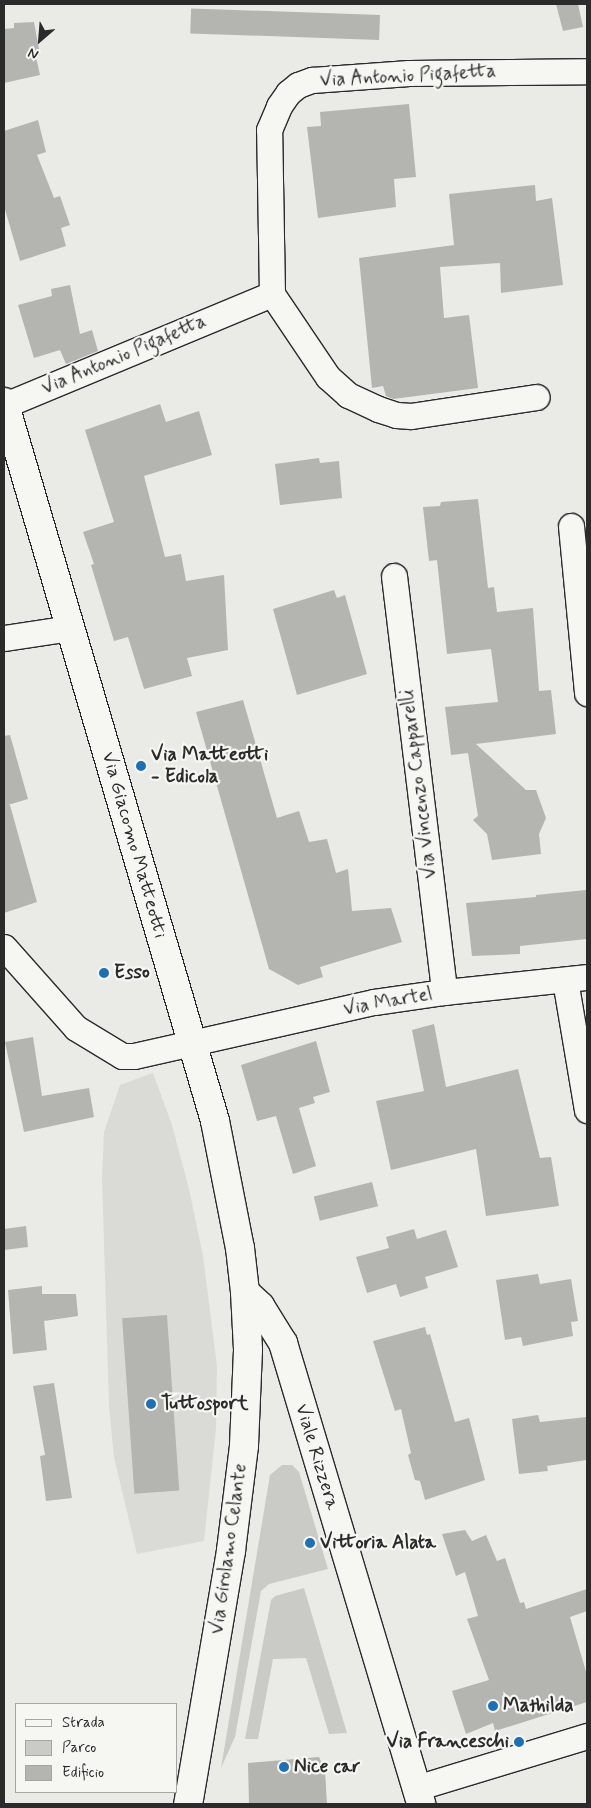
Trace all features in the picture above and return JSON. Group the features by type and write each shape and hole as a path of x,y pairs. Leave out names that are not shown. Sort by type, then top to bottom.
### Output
{"main road":[{"name":"Via Giacomo Matteotti","path":"4,403 223,1154 240,1248 245,1292"},
{"name":"Viale Rizzera","path":"245,1292 260,1306 283,1343 418,1796"},
{"name":"Via Girolamo Celante","path":"188,1804 239,1496 248,1401 245,1292"}],"street":[{"name":"Via Antonio Pigafetta","path":"4,403 272,294 269,130 279,106 288,93 298,85 312,80 409,73 587,71"},
{"path":"272,294 328,378 348,395 378,410 396,415 411,416 537,397"},
{"path":"571,526 587,693"},
{"name":"Via Vincenzo Capparelli","path":"394,576 444,992"},
{"path":"4,638 70,628"},
{"name":"Via Martel","path":"4,946 76,1028 122,1056 134,1056 374,1002 444,992 576,978"},
{"path":"576,978 587,1110"},
{"path":"418,1796 587,1736"}],"shaded area":[{"path":"153,1073 172,1125 189,1189 203,1256 217,1366 216,1428 204,1541 137,1554 114,1457 109,1406 102,1177 104,1132 120,1085"}],"green space":[{"path":"282,1465 292,1465 299,1472 328,1569 269,1584 261,1591 235,1737 221,1768 270,1475"},
{"path":"304,1588 347,1733 329,1734 306,1658 273,1659 258,1739 245,1739 271,1600 275,1596"}],"building":[{"path":"556,4 578,4 583,27 563,31"},
{"path":"191,8 380,15 379,40 190,33"},
{"path":"34,22 40,55 36,57 40,75 4,83 4,29 14,28 14,23"},
{"path":"409,104 416,177 394,179 396,207 318,218 307,127 321,126 320,112"},
{"path":"38,120 46,152 37,155 54,198 60,196 70,225 61,228 66,246 20,261 4,206 4,131"},
{"path":"535,185 536,201 552,198 563,285 501,293 500,263 440,267 444,318 469,315 478,388 393,399 386,396 383,386 372,388 359,258 454,245 449,194"},
{"path":"70,285 80,334 92,330 98,351 66,364 60,350 34,358 18,305 52,296 51,289"},
{"path":"160,404 166,422 199,411 212,455 144,476 165,557 181,554 186,581 224,575 228,650 187,658 192,676 144,689 128,637 114,641 91,565 94,564 83,532 114,522 85,430"},
{"path":"319,458 320,463 339,461 342,498 280,505 275,464"},
{"path":"478,499 488,588 494,587 497,612 533,608 539,691 551,690 556,734 476,744 526,790 536,790 546,818 539,834 541,854 492,860 487,834 473,820 478,816 468,753 451,755 445,707 498,702 491,649 447,654 437,560 429,561 423,507 440,506 441,502"},
{"path":"334,590 337,598 345,595 367,674 297,695 273,609"},
{"path":"243,700 277,818 299,811 309,842 327,839 336,873 348,869 352,911 391,908 402,942 320,967 323,977 298,985 269,969 196,712"},
{"path":"10,735 28,799 8,805 10,805 37,902 4,913 4,736"},
{"path":"586,890 587,939 520,946 520,954 472,956 466,903 536,897 536,895"},
{"path":"434,1024 446,1087 518,1069 540,1158 551,1157 559,1206 486,1216 476,1149 391,1170 376,1101 424,1091 412,1030"},
{"path":"33,1037 42,1096 89,1088 94,1117 24,1132 5,1042"},
{"path":"316,1041 330,1092 313,1097 315,1103 299,1108 316,1166 293,1174 276,1116 257,1121 241,1065"},
{"path":"372,1182 378,1206 320,1221 314,1197"},
{"path":"26,1226 28,1247 4,1250 4,1229"},
{"path":"414,1229 417,1239 446,1230 458,1267 425,1277 428,1288 400,1297 396,1284 367,1293 356,1257 389,1248 386,1237"},
{"path":"538,1274 540,1284 571,1279 578,1321 571,1322 573,1336 523,1346 521,1337 505,1340 496,1280"},
{"path":"42,1286 42,1294 76,1294 78,1316 44,1321 47,1350 13,1354 8,1290"},
{"name":"Tuttosport","path":"167,1315 179,1491 134,1494 122,1318"},
{"path":"425,1327 427,1335 430,1334 455,1422 469,1418 485,1480 425,1500 420,1481 415,1480 408,1455 411,1453 401,1409 395,1411 373,1341"},
{"path":"54,1383 72,1498 46,1501 40,1456 45,1455 33,1386"},
{"path":"538,1415 540,1422 587,1417 587,1460 547,1466 548,1471 519,1474 512,1419"},
{"path":"465,1530 472,1541 486,1535 497,1561 505,1558 520,1603 524,1602 526,1609 587,1589 587,1611 570,1617 587,1675 587,1702 495,1731 493,1723 466,1734 452,1691 489,1680 467,1619 478,1616 465,1572 456,1576 442,1534"},
{"path":"319,1757 325,1771 327,1804 249,1804 248,1763"}],"place":[{"name":"Via Matteotti - Edicola","path":"141,766"},
{"name":"Esso","path":"104,973"},
{"name":"Tuttosport","path":"151,1404"},
{"name":"Vittoria Alata","path":"310,1543"},
{"name":"Mathilda","path":"493,1706"},
{"name":"Via Franceschi","path":"519,1742"},
{"name":"Nice car","path":"284,1767"}]}
